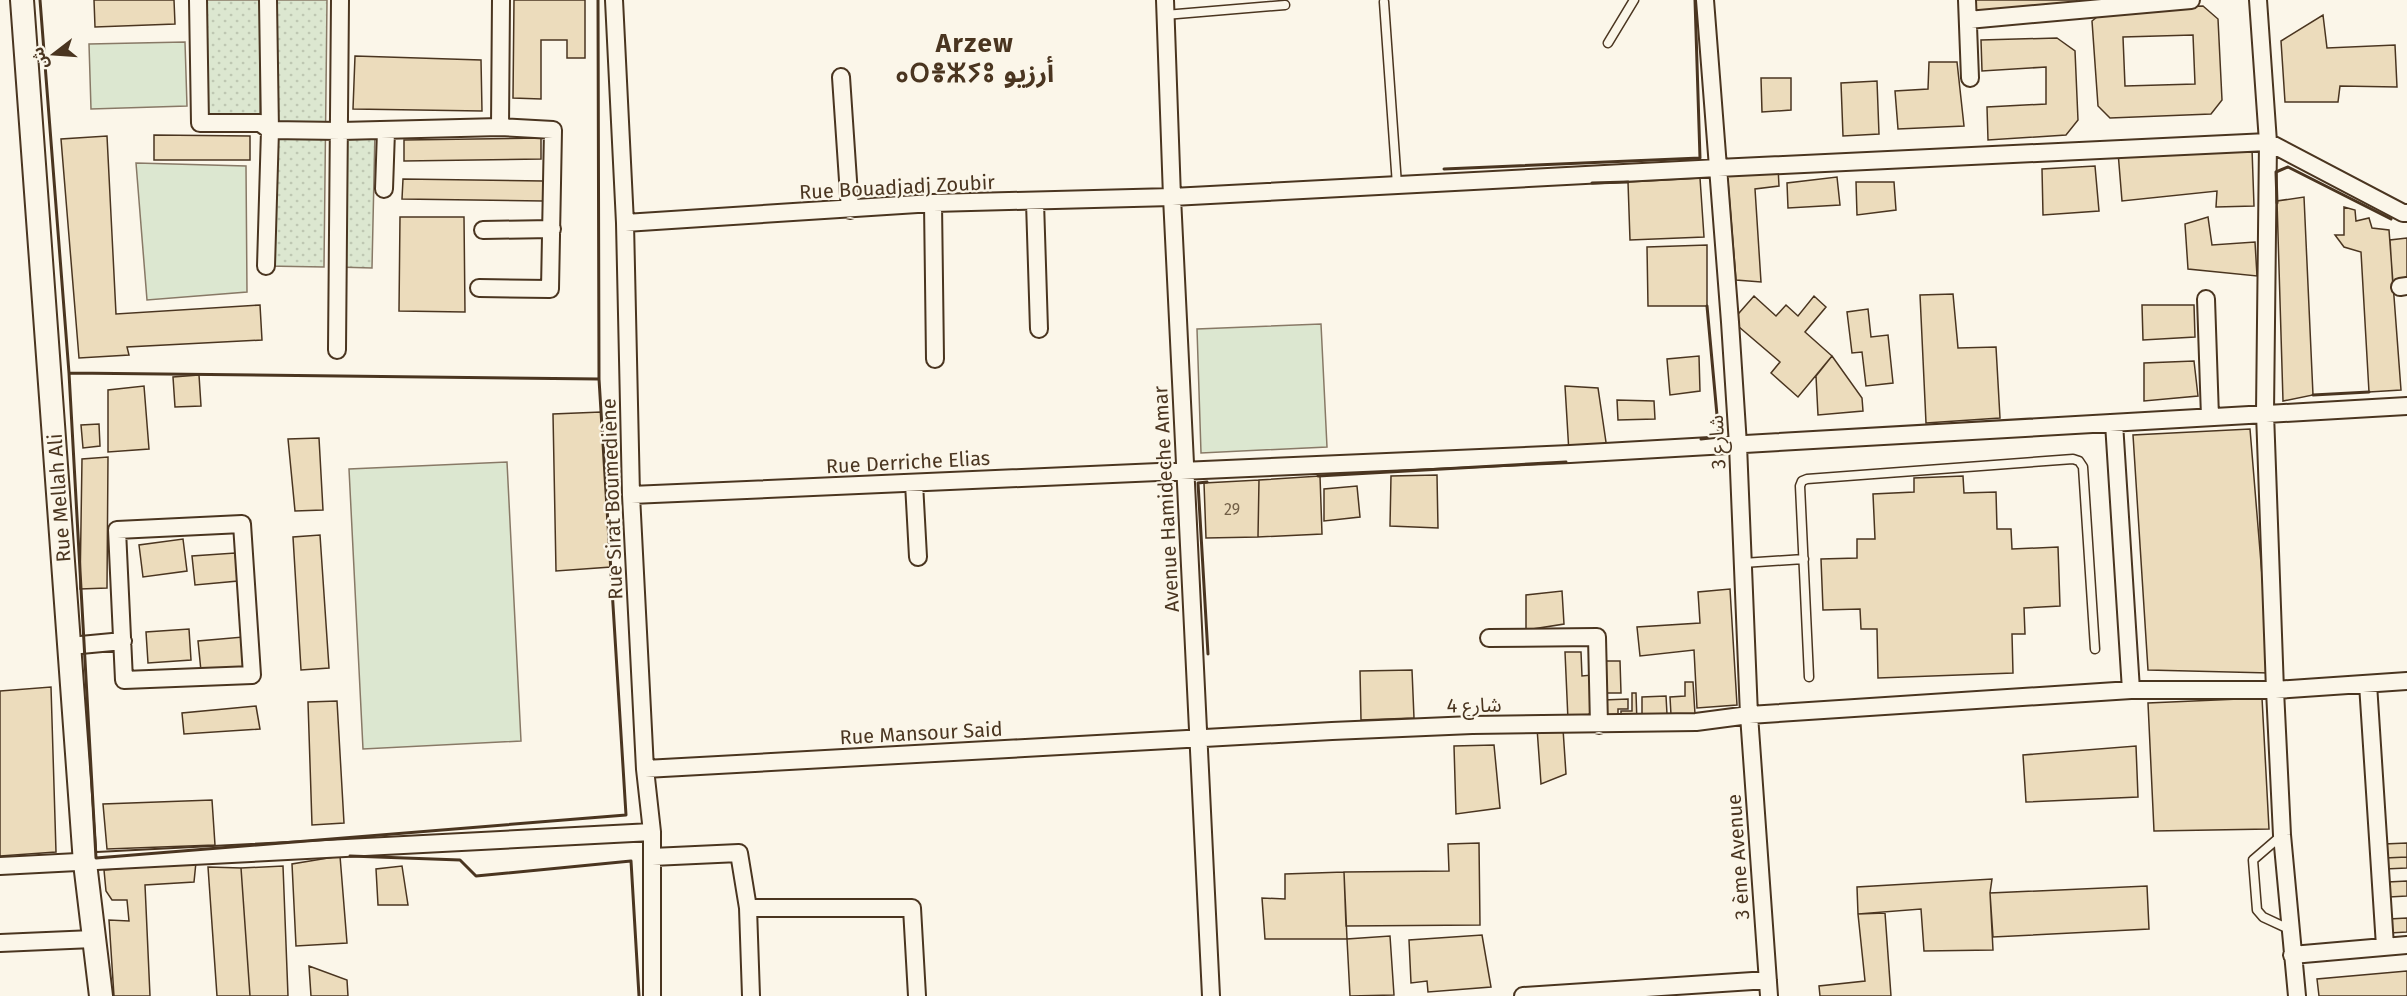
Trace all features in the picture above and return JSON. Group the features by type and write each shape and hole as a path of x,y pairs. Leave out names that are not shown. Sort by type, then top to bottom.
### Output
{"main road":[{"name":"Rue Mellah Ali","path":"22,0 85,863 101,996"}],"street":[{"path":"198,0 200,123 260,123 270,130 386,131 500,127 554,130 550,288 479,288"},
{"path":"267,266 270,130 268,0"},
{"path":"337,350 341,131 340,0"},
{"path":"500,127 501,0"},
{"name":"Rue Sirat Boumediène","path":"614,0 625,223 631,495 645,769 652,832 652,996"},
{"name":"شارع 3","path":"1705,0 1738,445 1749,715"},
{"path":"1967,0 1970,78"},
{"path":"1968,20 2191,0"},
{"path":"2258,0 2268,142 2265,414 2275,690 2282,835 2297,996"},
{"name":"Avenue Hamideche Amar","path":"1165,7 1172,197 1211,996"},
{"path":"841,77 850,210"},
{"path":"384,189 386,131"},
{"path":"2268,142 2403,213 2407,213"},
{"name":"Rue Bouadjadj Zoubir","path":"625,223 933,203 1172,197 2268,142"},
{"path":"1035,202 1040,329"},
{"path":"933,203 935,359"},
{"path":"483,230 552,229"},
{"path":"2206,299 2210,417"},
{"name":"Rue Derriche Elias","path":"631,495 1738,445 2407,406"},
{"path":"2114,423 2131,690"},
{"path":"914,483 918,557"},
{"path":"242,524 252,675 124,680 123,641 117,530 242,524"},
{"path":"1489,638 1597,637 1599,724"},
{"path":"70,646 123,641"},
{"name":"شارع 4","path":"1199,737 1472,725 1696,722 1749,715 2131,690 2275,690 2407,681"},
{"path":"2368,684 2385,946"},
{"name":"3 ème Avenue","path":"1749,715 1768,988"},
{"name":"Rue Mansour Said","path":"645,769 1199,737"},
{"path":"0,866 652,832"},
{"path":"652,857 739,853 748,908 751,996"},
{"path":"748,908 912,908 917,996"},
{"path":"0,943 93,939"},
{"path":"2292,955 2407,945"},
{"path":"1522,996 1768,988"}],"lane":[{"path":"1608,43 1634,0"},
{"path":"1384,2 1397,185"},
{"path":"1165,7 1285,5"},
{"path":"1809,677 1800,486 1802,480 2073,459 2079,461 2083,467 2095,649"},
{"path":"1743,563 1803,559"},
{"path":"2282,835 2257,856 2252,864 2257,910 2263,916 2291,930"}],"green space":[{"path":"198,0 260,0 260,123 200,123"},
{"path":"268,0 327,0 324,267 266,266"},
{"path":"185,42 187,106 91,109 89,44"},
{"path":"341,131 375,131 372,268 337,267"},
{"path":"136,163 246,166 247,292 147,300"},
{"path":"1321,324 1327,447 1201,453 1197,329"},
{"path":"507,462 521,741 363,749 349,469"}],"building":[{"path":"94,0 174,0 175,24 95,27"},
{"path":"514,0 585,0 585,58 567,58 567,40 541,40 541,99 513,98"},
{"path":"1974,0 2077,0 2077,7 1975,12"},
{"path":"2203,6 2218,19 2222,100 2211,114 2110,118 2098,106 2092,21 2107,9","holes":["2193,35 2195,84 2125,86 2123,37"]},
{"path":"2323,15 2327,48 2395,45 2397,87 2340,86 2338,102 2285,102 2281,41"},
{"path":"2057,38 2075,51 2078,120 2066,135 1988,140 1987,107 2046,104 2046,67 1982,71 1981,40"},
{"path":"355,56 481,60 482,111 353,109"},
{"path":"1929,62 1957,62 1964,126 1898,129 1895,91 1928,89"},
{"path":"1761,78 1791,78 1791,110 1762,112"},
{"path":"1877,81 1879,134 1843,136 1841,83"},
{"path":"154,135 250,136 250,160 154,160"},
{"path":"107,136 116,314 260,305 262,340 127,347 129,355 79,358 61,139"},
{"path":"541,138 541,159 404,161 404,140"},
{"path":"2252,149 2254,206 2216,207 2217,191 2122,201 2118,152"},
{"path":"2095,166 2099,211 2043,215 2042,169"},
{"path":"1778,167 1779,186 1755,189 1761,282 1736,280 1727,169"},
{"path":"1837,177 1840,205 1788,208 1787,183"},
{"path":"1700,178 1704,237 1630,240 1628,182"},
{"path":"403,179 543,181 543,201 402,199"},
{"path":"1856,182 1894,182 1896,210 1857,215"},
{"path":"2304,197 2313,395 2283,401 2277,201"},
{"path":"2344,207 2355,210 2356,221 2369,218 2372,228 2389,230 2401,390 2369,392 2361,252 2344,247 2335,235 2344,235"},
{"path":"400,217 464,217 465,312 399,311"},
{"path":"2208,217 2212,245 2255,242 2257,276 2188,269 2185,224"},
{"path":"2407,238 2407,286 2393,287 2390,240"},
{"path":"1707,245 1707,306 1648,306 1647,247"},
{"path":"1953,294 1958,348 1996,347 2000,418 1926,423 1920,295"},
{"path":"1754,296 1776,316 1786,305 1798,316 1814,296 1826,307 1805,332 1832,356 1798,397 1771,373 1780,362 1732,321"},
{"path":"2142,305 2194,305 2195,337 2143,340"},
{"path":"1868,309 1871,337 1888,335 1893,383 1866,386 1862,352 1852,353 1847,312"},
{"path":"1699,356 1700,391 1670,395 1667,359"},
{"path":"1832,356 1862,398 1863,411 1818,415 1816,376"},
{"path":"2194,361 2198,396 2144,401 2144,363"},
{"path":"199,375 201,406 175,407 173,377"},
{"path":"144,386 149,449 108,452 108,390"},
{"path":"1565,386 1598,388 1607,449 1569,453"},
{"path":"1617,400 1654,401 1655,419 1618,420"},
{"path":"601,412 611,567 556,571 553,414"},
{"path":"99,424 100,446 83,448 81,425"},
{"path":"2250,429 2270,673 2148,670 2133,435"},
{"path":"319,438 323,510 295,511 288,439"},
{"path":"108,457 107,588 80,589 82,459"},
{"path":"1437,475 1438,528 1390,526 1391,476"},
{"path":"1320,476 1322,534 1258,537 1259,480"},
{"path":"1963,476 1964,493 1996,492 1997,529 2011,529 2012,549 2058,547 2060,606 2024,608 2025,634 2012,634 2013,673 1878,678 1877,629 1861,629 1860,609 1823,610 1821,559 1857,558 1857,539 1875,539 1873,494 1914,492 1914,478"},
{"path":"1259,480 1258,537 1206,538 1204,483"},
{"path":"1357,486 1360,517 1324,521 1324,489"},
{"path":"320,535 329,668 301,670 293,537"},
{"path":"183,539 187,571 143,577 139,545"},
{"path":"235,553 238,581 195,585 192,556"},
{"path":"1730,589 1737,705 1697,708 1694,650 1640,656 1637,627 1700,623 1698,592"},
{"path":"1562,591 1564,624 1526,630 1526,595"},
{"path":"189,629 191,660 148,663 146,632"},
{"path":"243,637 245,667 201,671 198,641"},
{"path":"1565,652 1581,652 1582,676 1592,675 1594,719 1568,720"},
{"path":"1605,661 1620,661 1621,693 1605,693"},
{"path":"1412,670 1414,718 1361,720 1360,671"},
{"path":"1685,682 1693,682 1695,714 1671,715 1670,697 1685,696"},
{"path":"51,687 56,852 0,856 0,691"},
{"path":"1632,693 1636,693 1637,723 1621,723 1621,711 1632,711"},
{"path":"1666,696 1667,714 1642,715 1642,697"},
{"path":"2262,698 2269,829 2154,831 2148,703"},
{"path":"1628,699 1628,709 1618,709 1618,721 1604,722 1603,700"},
{"path":"337,701 344,823 312,825 308,702"},
{"path":"256,706 260,729 184,734 182,713"},
{"path":"1537,728 1563,729 1566,774 1541,784"},
{"path":"1494,745 1500,808 1456,814 1454,746"},
{"path":"2136,746 2138,797 2026,802 2023,755"},
{"path":"212,800 215,845 107,849 103,804"},
{"path":"1479,843 1480,925 1346,926 1344,872 1449,871 1448,844"},
{"path":"2407,843 2407,857 2385,858 2384,844"},
{"path":"340,856 347,943 296,946 292,864"},
{"path":"2407,857 2407,868 2385,869 2385,858"},
{"path":"196,862 194,882 145,885 150,996 114,996 109,920 129,921 127,900 112,900 106,891 104,870"},
{"path":"283,866 288,996 250,996 241,868"},
{"path":"402,866 408,905 378,905 376,869"},
{"path":"208,867 241,868 250,996 217,996"},
{"path":"1344,872 1347,939 1265,939 1262,898 1285,899 1285,874"},
{"path":"1992,879 1990,893 1993,950 1924,951 1921,909 1858,914 1857,887"},
{"path":"2407,881 2407,896 2389,897 2388,882"},
{"path":"2147,886 2149,929 1993,937 1990,893"},
{"path":"1885,913 1891,996 1820,996 1819,986 1865,981 1858,914"},
{"path":"2407,918 2407,932 2390,933 2389,919"},
{"path":"1482,935 1491,987 1428,992 1427,981 1411,983 1409,940"},
{"path":"1390,936 1394,995 1350,996 1347,939"},
{"path":"309,966 347,980 348,996 311,996"},
{"path":"2407,971 2407,996 2319,996 2317,979"}],"wall":[{"path":"40,0 69,373"},
{"path":"597,379 599,379 598,0"},
{"path":"1444,169 1700,158 1695,0"},
{"path":"2277,203 2276,172 2288,167 2391,219"},
{"path":"1592,183 1628,182"},
{"path":"1701,439 1719,437 1707,306"},
{"path":"69,373 599,379 626,815 96,858 69,373"},
{"path":"2313,395 2369,392"},
{"path":"1318,476 1566,462"},
{"path":"1207,482 1198,483 1208,654"},
{"path":"350,856 460,860 476,876 631,861 639,996"}],"district":[{"name":"Arzew ⴰⵔⴻⵣⵢⵓ أرزيو","path":"975,58"}]}
